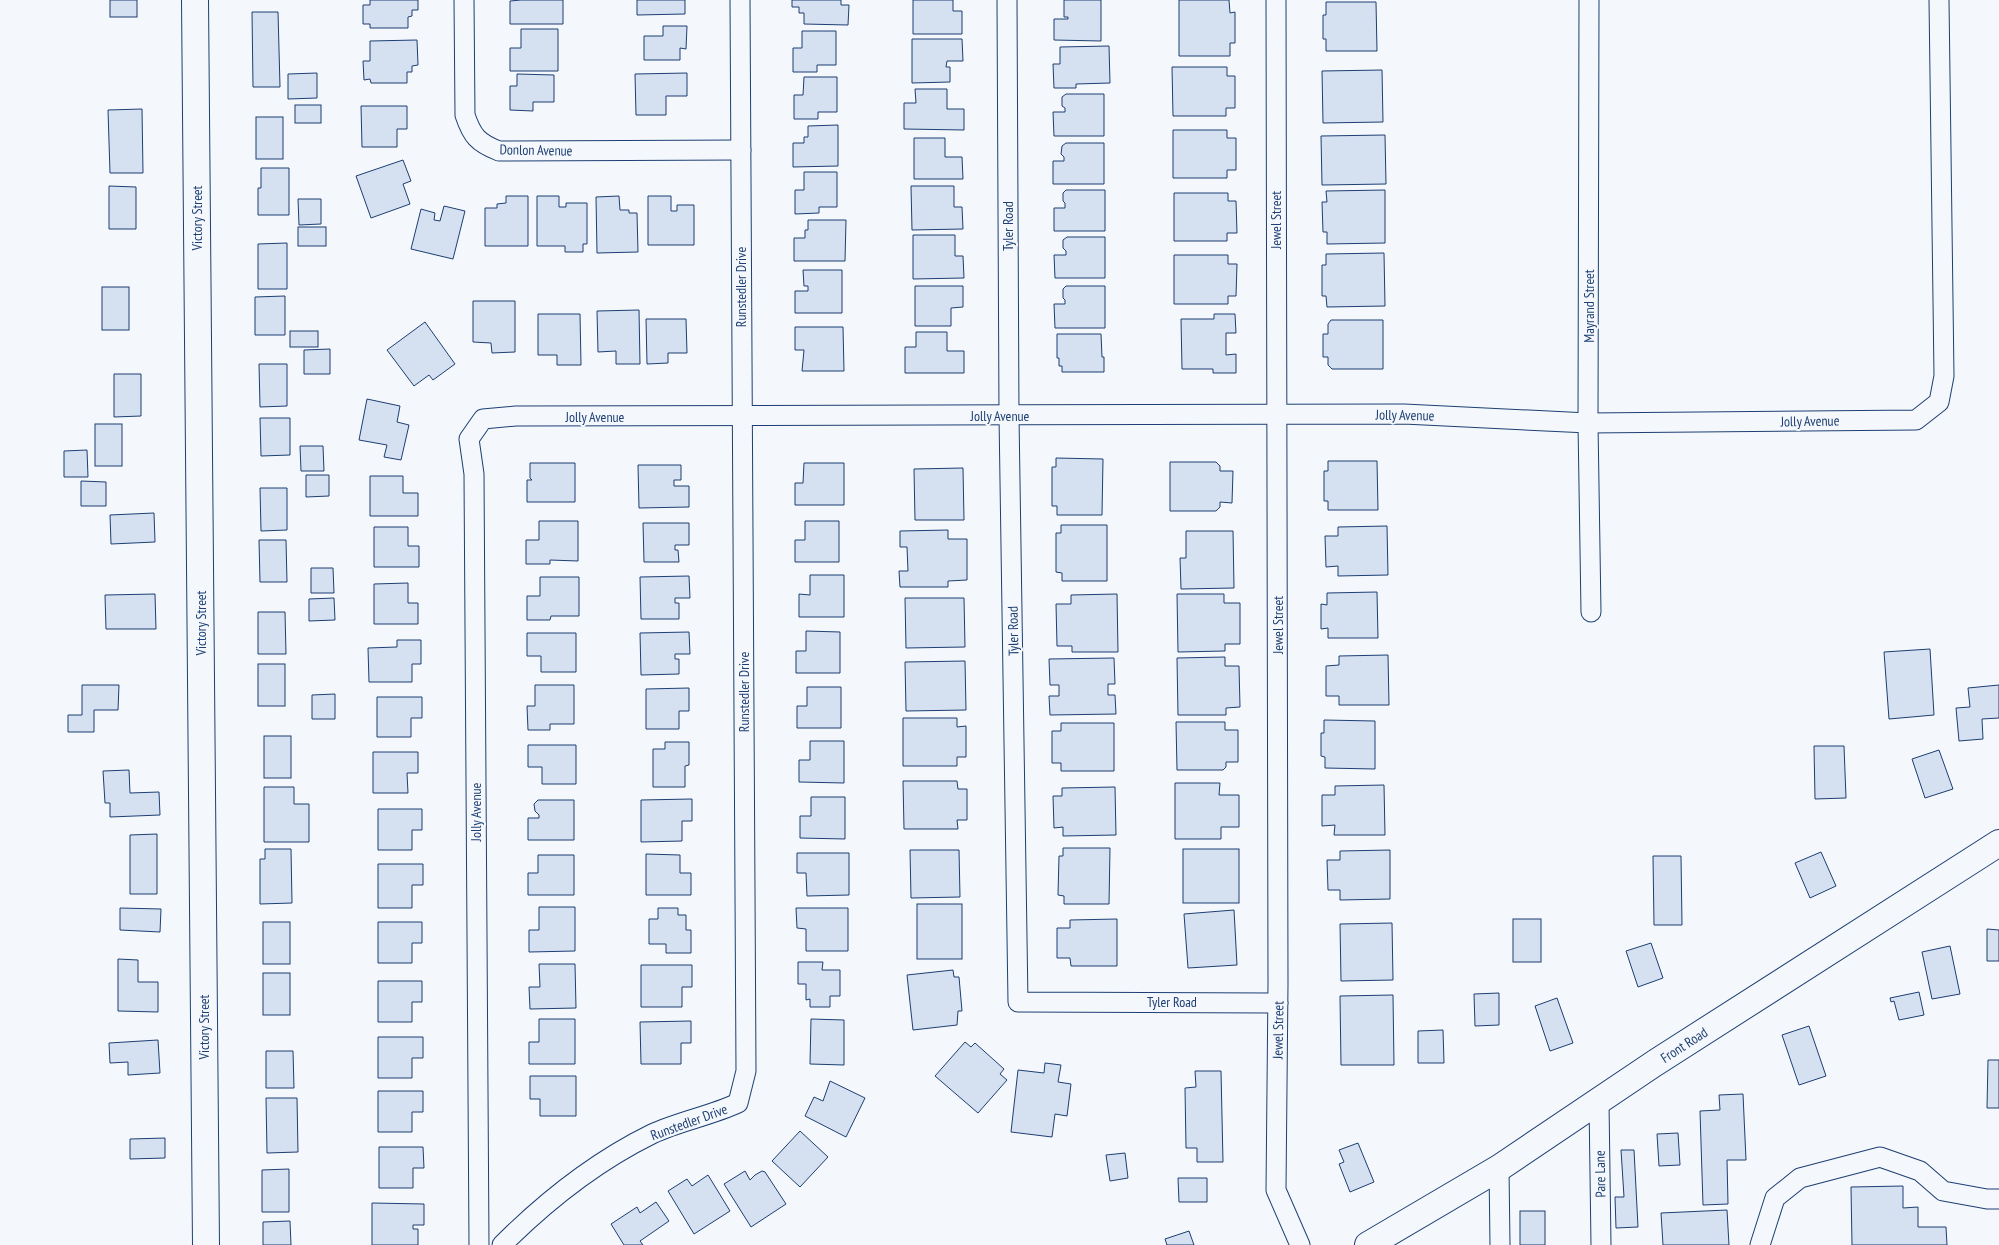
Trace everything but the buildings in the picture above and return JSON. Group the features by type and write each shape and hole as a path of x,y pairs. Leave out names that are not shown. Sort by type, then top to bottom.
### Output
{"street":[{"name":"Victory Street","path":"195,0 206,1245"},
{"name":"Donlon Avenue","path":"464,0 465,115 470,130 482,145 499,151 741,150"},
{"name":"Runstedler Drive","path":"502,1245 520,1226 569,1187 624,1149 652,1134 684,1121 720,1111 738,1103 746,1071 740,0"},
{"name":"Tyler Road","path":"1007,0 1009,416 1018,1002 1278,1003"},
{"name":"Jewel Street","path":"1276,0 1278,1003 1276,1190 1300,1245"},
{"name":"Mayrand Street","path":"1589,0 1588,422 1590,612"},
{"name":"Jolly Avenue","path":"479,1245 474,474 470,438 483,419 516,416 742,417 1411,414 1588,422 1916,420 1939,402 1944,376 1939,0"},
{"name":"Front Road","path":"1368,1245 1499,1168 1655,1063 1999,842"},
{"name":"Pare Lane","path":"1599,1102 1601,1245"},
{"path":"1760,1245 1775,1198 1800,1178 1880,1157 1920,1171 1943,1191 1987,1199 1999,1199"},
{"path":"1499,1168 1500,1245"}]}
